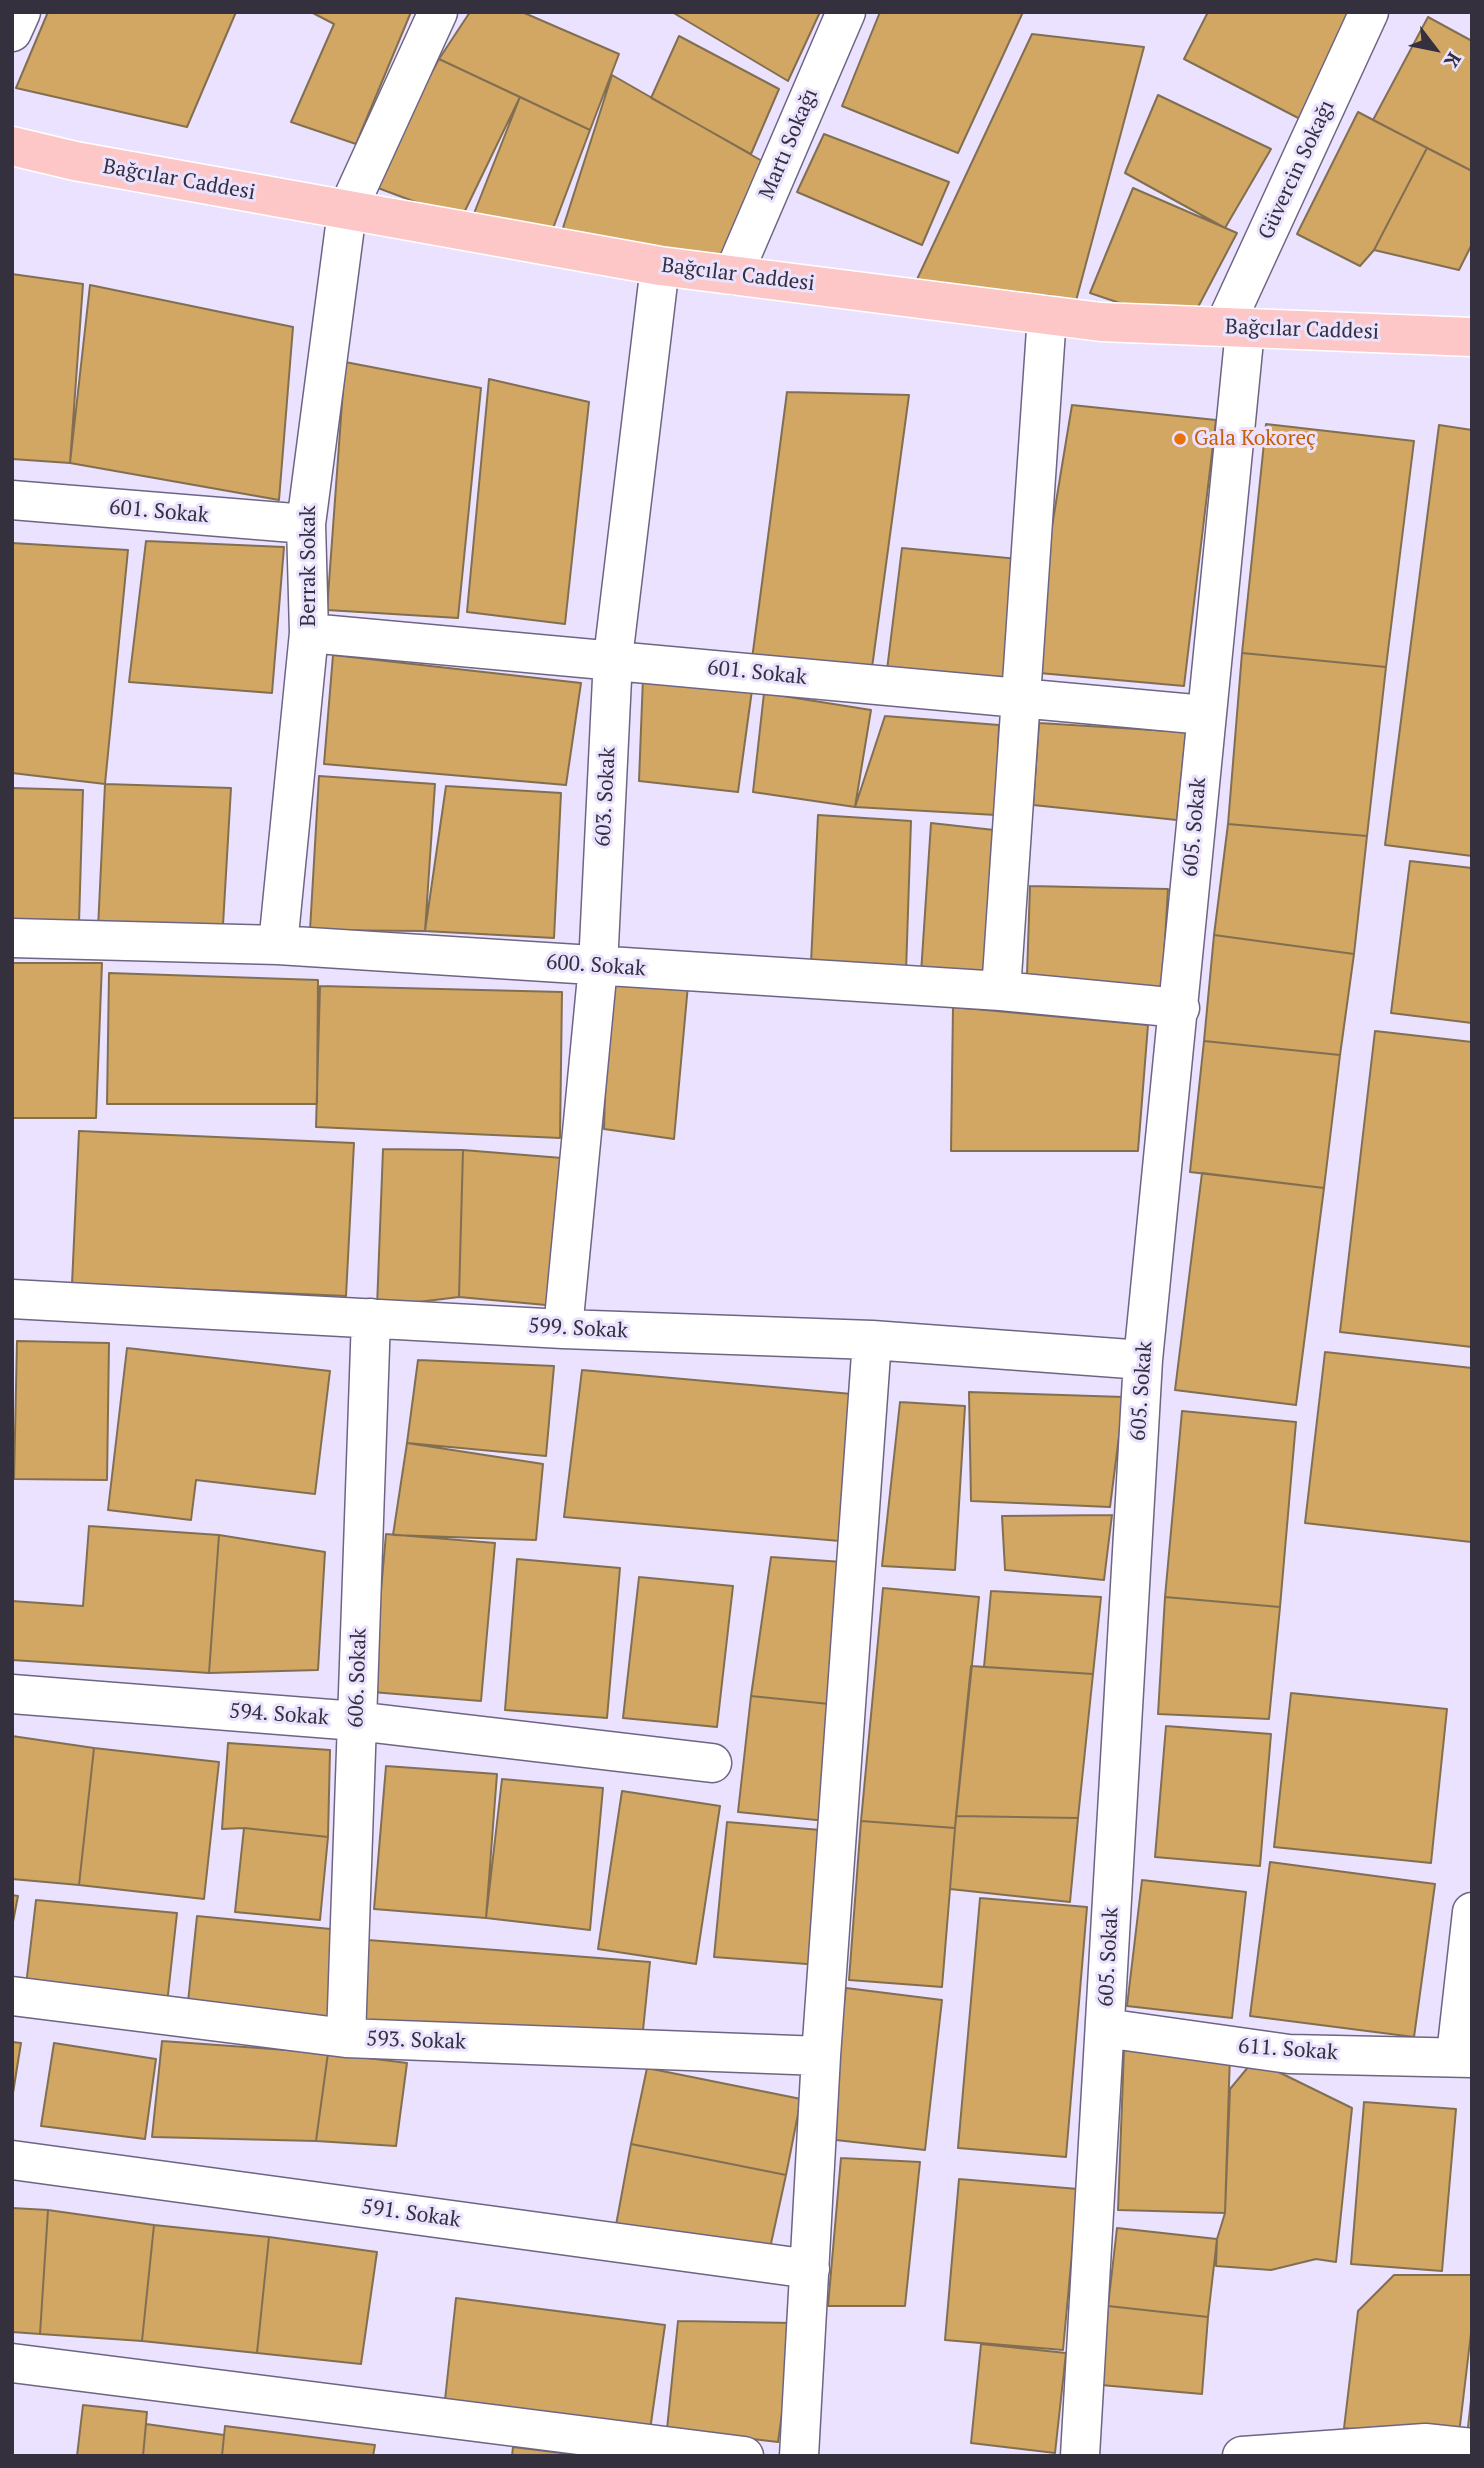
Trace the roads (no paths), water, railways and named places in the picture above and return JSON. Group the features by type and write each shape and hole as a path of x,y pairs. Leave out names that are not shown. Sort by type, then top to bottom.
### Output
{"main road":[{"name":"Bağcılar Caddesi","path":"12,146 347,211 660,266 1101,322 1472,337"}],"street":[{"path":"12,32 20,12"},
{"name":"Berrak Sokak","path":"278,945 309,633 306,524 347,211 438,12"},
{"name":"Martı Sokağı","path":"733,275 846,12"},
{"name":"Güvercin Sokağı","path":"1234,328 1369,12"},
{"name":"603. Sokak","path":"563,1329 598,966 613,658 660,266"},
{"path":"1001,991 1047,315"},
{"name":"605. Sokak","path":"1080,2456 1143,1360 1180,1008 1234,328"},
{"name":"601. Sokak","path":"12,500 306,524"},
{"name":"601. Sokak","path":"309,633 613,658 1205,715"},
{"name":"600. Sokak","path":"12,938 278,945 1001,991 1180,1008"},
{"name":"599. Sokak","path":"12,1299 563,1329 872,1340 1143,1360"},
{"name":"606. Sokak","path":"346,2038 372,1318"},
{"path":"799,2456 821,2056 872,1340"},
{"name":"594. Sokak","path":"12,1694 356,1721 712,1763"},
{"path":"1464,2056 1472,1912"},
{"name":"593. Sokak","path":"12,1996 346,2038 821,2056"},
{"name":"611. Sokak","path":"1105,2028 1289,2054 1464,2056"},
{"name":"591. Sokak","path":"12,2160 810,2269"},
{"path":"12,2363 744,2456"},
{"path":"1242,2456 1425,2443 1472,2448"}],"place":[{"name":"Gala Kokoreç","path":"1180,439"}]}
